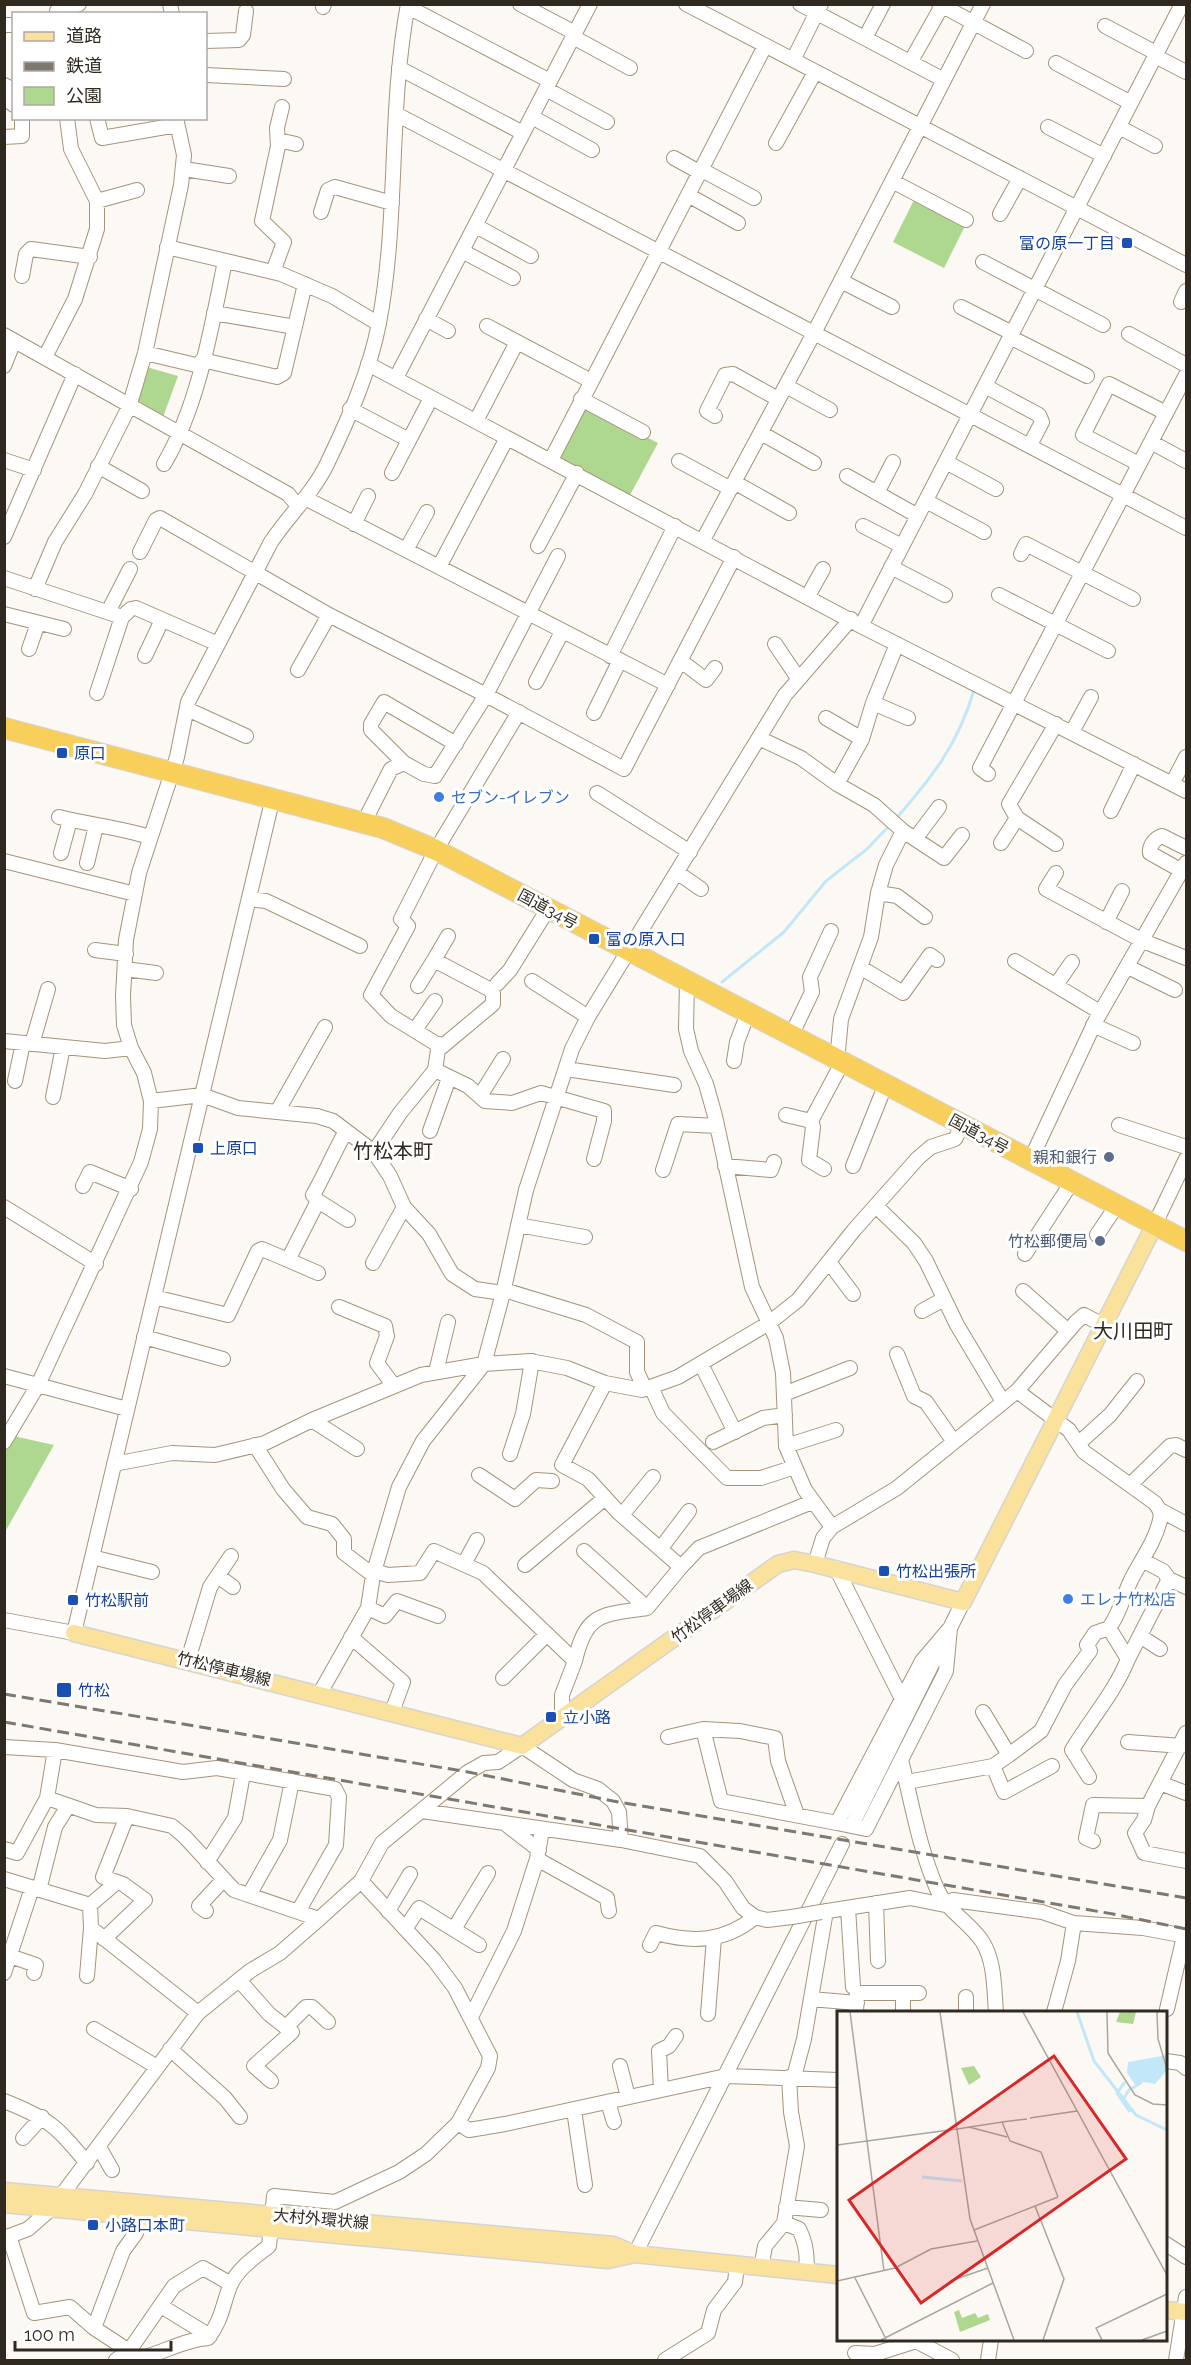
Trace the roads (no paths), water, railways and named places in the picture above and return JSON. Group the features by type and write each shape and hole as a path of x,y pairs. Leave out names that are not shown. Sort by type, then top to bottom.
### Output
{"highway":[{"name":"国道34号","path":"4,728 364,822 436,850 1186,1241"}],"main road":[{"path":"963,1602 1155,1224"},
{"name":"竹松停車場線","path":"74,1633 320,1693 522,1746 777,1564 794,1560 836,1568 963,1602"},
{"name":"大村外環状線","path":"4,2191 141,2216 273,2221"},
{"name":"大村外環状線","path":"4,2204 57,2202 273,2221 608,2260 635,2254 837,2275"},
{"path":"1167,2310 1185,2307"}],"street":[{"path":"56,10 79,4"},
{"path":"520,4 630,69"},
{"path":"396,378 590,4"},
{"path":"686,4 1186,265"},
{"path":"800,4 819,9 865,38 944,80"},
{"path":"865,38 883,4"},
{"path":"704,540 814,333 983,4"},
{"path":"320,1693 368,1608 373,1573 399,1487 423,1441 483,1364 503,1292 525,1190 555,1097 588,1017 798,678 856,623 891,567 1182,4"},
{"path":"911,61 941,5 1026,51"},
{"path":"6,1436 38,1385 96,1264 131,1189 150,1129 151,1101 144,1073 131,1048 124,1025 126,954 135,894 170,771 177,757 187,709 271,542 327,465 368,364 379,324 392,203 399,68 408,6 548,85 607,122"},
{"path":"793,60 819,9"},
{"path":"207,41 239,40 243,35 246,11"},
{"path":"1105,26 1186,72"},
{"path":"551,460 765,46"},
{"path":"1056,63 1131,103"},
{"path":"399,68 523,133"},
{"path":"776,143 815,72"},
{"path":"207,75 284,79"},
{"path":"4,85 9,88 12,104"},
{"path":"273,272 284,242 262,220 278,140 282,107"},
{"path":"396,114 1186,528"},
{"path":"532,117 592,150"},
{"path":"4,137 22,136 22,120"},
{"path":"45,357 75,299 97,229 97,201 71,149 67,120"},
{"path":"35,588 55,542 85,494 129,407 145,352 184,169 177,122 104,144 98,120"},
{"path":"1048,127 1104,156"},
{"path":"1119,127 1155,146"},
{"path":"278,140 296,144"},
{"path":"674,158 754,198"},
{"path":"184,169 228,177"},
{"path":"1000,214 1020,178"},
{"path":"892,182 966,220"},
{"path":"321,212 328,190 335,187 392,203"},
{"path":"97,201 137,190"},
{"path":"687,199 737,225"},
{"path":"476,226 531,256"},
{"path":"167,247 273,272 332,296 379,324"},
{"path":"22,276 26,254 32,249 90,257"},
{"path":"462,251 513,278"},
{"path":"164,464 181,435 214,313 225,261"},
{"path":"983,262 1103,325"},
{"path":"841,281 892,307"},
{"path":"145,352 276,377 284,373 305,284"},
{"path":"961,307 1087,376"},
{"path":"214,313 295,327"},
{"path":"426,319 448,331"},
{"path":"487,326 591,381"},
{"path":"1129,334 1186,364"},
{"path":"4,366 9,338 301,502 354,524 668,685"},
{"path":"476,422 517,342"},
{"path":"368,364 704,540 856,623 1186,792"},
{"path":"4,537 75,374"},
{"path":"707,411 725,375 733,374 778,399"},
{"path":"980,769 1125,496 1139,464 1186,375"},
{"path":"1139,464 1083,435 1109,384 1166,413"},
{"path":"786,386 830,410"},
{"path":"985,386 1039,415 1042,422 1030,445"},
{"path":"392,473 431,398"},
{"path":"581,399 643,432"},
{"path":"350,409 409,440"},
{"path":"761,432 814,463"},
{"path":"439,567 507,438"},
{"path":"1151,442 1186,461"},
{"path":"4,460 34,470"},
{"path":"679,461 789,513"},
{"path":"877,493 893,462"},
{"path":"946,462 996,489"},
{"path":"98,466 142,491"},
{"path":"538,546 577,473"},
{"path":"847,476 918,516"},
{"path":"354,524 368,496"},
{"path":"926,501 984,532"},
{"path":"406,550 427,512"},
{"path":"140,552 156,520 160,518 329,615 519,712 624,770 734,557"},
{"path":"594,713 615,658 675,526"},
{"path":"863,526 902,546"},
{"path":"1026,544 1133,599"},
{"path":"456,744 384,702 371,724 371,730 404,763 424,774 435,776 456,744 486,695 558,556"},
{"path":"891,567 945,595"},
{"path":"108,612 130,569"},
{"path":"808,596 823,569"},
{"path":"4,578 122,617"},
{"path":"999,596 1108,651"},
{"path":"97,693 122,617 131,609 136,608 218,644"},
{"path":"4,614 64,629"},
{"path":"298,670 329,615"},
{"path":"145,656 162,620"},
{"path":"29,649 38,623"},
{"path":"536,682 562,632"},
{"path":"775,644 798,678"},
{"path":"837,784 862,739 873,703 897,644"},
{"path":"681,660 706,680 715,668"},
{"path":"1072,732 1091,696"},
{"path":"873,703 908,718"},
{"path":"187,709 246,736"},
{"path":"443,1045 435,1043 391,1016 371,995 408,926 400,919 436,850 519,712"},
{"path":"826,718 862,739"},
{"path":"1056,724 1009,804 1017,818 1056,844"},
{"path":"761,739 801,758 837,784 874,805 901,829 944,858 962,836"},
{"path":"1172,784 1186,757"},
{"path":"364,822 391,769 404,763"},
{"path":"1111,811 1134,764"},
{"path":"597,793 690,852"},
{"path":"4,1620 74,1633 273,797"},
{"path":"824,1169 809,1160 813,1127 811,1121 839,1062 842,1019 871,937 878,893 886,865 901,829 939,807"},
{"path":"1001,843 1017,818"},
{"path":"61,853 64,819 96,826 113,826 150,837"},
{"path":"87,863 96,826"},
{"path":"1030,1161 1097,1019 1184,867 1150,853 1150,849 1156,837 1162,836 1186,848"},
{"path":"4,861 135,894"},
{"path":"678,873 701,890"},
{"path":"1056,873 1046,889 1143,941 1186,958"},
{"path":"1106,922 1122,891"},
{"path":"878,893 897,896 925,916"},
{"path":"249,899 266,901 360,946"},
{"path":"497,984 510,970 548,909"},
{"path":"791,1036 812,992 810,977 831,931"},
{"path":"418,986 448,936"},
{"path":"95,950 126,954"},
{"path":"860,967 903,993 916,983 929,955"},
{"path":"374,1152 435,1070 435,1057 443,1045 493,1004 493,993 434,960"},
{"path":"1016,961 1056,986 1097,1019 1133,1043"},
{"path":"1056,986 1072,962"},
{"path":"1128,967 1175,990"},
{"path":"125,969 156,973"},
{"path":"532,981 588,1017"},
{"path":"687,982 686,1029 691,1051 706,1084 717,1126 752,1287 776,1338 784,1394 786,1446 812,1502 832,1527"},
{"path":"15,1081 48,989"},
{"path":"415,1030 435,1001"},
{"path":"734,1061 737,1042 748,1013"},
{"path":"277,1112 325,1027"},
{"path":"4,1041 105,1051 131,1048"},
{"path":"52,1097 63,1047"},
{"path":"480,1096 503,1059"},
{"path":"566,1069 674,1085"},
{"path":"435,1070 468,1086 485,1101 512,1103 541,1093 604,1111 604,1121 594,1159"},
{"path":"430,1131 449,1078"},
{"path":"853,1166 885,1086"},
{"path":"151,1101 202,1095 238,1108 317,1116 333,1121 374,1152 390,1176 404,1207 429,1234 452,1274 475,1289 503,1292 586,1315 637,1342 637,1372 663,1413 727,1478 761,1478 795,1467"},
{"path":"786,1115 811,1121"},
{"path":"663,1170 678,1124 717,1126"},
{"path":"1119,1125 1186,1147"},
{"path":"114,1464 172,1453 215,1455 255,1445 394,1386 436,1372 483,1364 532,1361 567,1368 605,1383 648,1388 678,1377 769,1323 798,1300 854,1230 918,1158 932,1147 955,1139 962,1126"},
{"path":"346,1131 313,1195 318,1201 348,1220"},
{"path":"1155,1224 1186,1159"},
{"path":"726,1166 772,1170"},
{"path":"83,1186 90,1172 131,1189"},
{"path":"1025,1254 1072,1182"},
{"path":"288,1260 318,1201"},
{"path":"1097,1235 1117,1205"},
{"path":"876,1206 914,1243 926,1261 978,1363 1003,1402"},
{"path":"4,1207 96,1264"},
{"path":"373,1263 404,1207"},
{"path":"518,1225 585,1237"},
{"path":"154,1297 228,1315 258,1251 262,1249 318,1273"},
{"path":"830,1262 854,1294"},
{"path":"1023,1291 1068,1331"},
{"path":"922,1311 945,1299"},
{"path":"339,1307 385,1326 387,1336 376,1364 394,1386"},
{"path":"815,1564 823,1538 832,1527 897,1488 1017,1391 1068,1331 1084,1316 1103,1325"},
{"path":"436,1372 448,1322"},
{"path":"144,1337 223,1359"},
{"path":"897,1354 914,1396 926,1402 954,1442"},
{"path":"510,1455 523,1414 532,1361"},
{"path":"702,1364 735,1432"},
{"path":"784,1394 850,1368"},
{"path":"4,1376 127,1409"},
{"path":"1079,1443 1110,1415 1137,1381"},
{"path":"479,1475 515,1499 536,1480 551,1483 605,1383"},
{"path":"1017,1391 1069,1430 1084,1452 1155,1503 1160,1510 1186,1524"},
{"path":"904,1406 918,1398"},
{"path":"712,1442 763,1418 785,1415"},
{"path":"312,1420 357,1449"},
{"path":"786,1446 836,1430"},
{"path":"255,1445 283,1490 307,1517 332,1524 344,1539 345,1553 373,1573 388,1575 420,1573 434,1551 464,1564 483,1573 575,1661"},
{"path":"1130,1485 1170,1446 1176,1445 1186,1450"},
{"path":"562,1465 588,1479 622,1515 681,1567"},
{"path":"622,1515 653,1478"},
{"path":"525,1565 605,1498"},
{"path":"562,1718 562,1695 575,1661 580,1638 587,1625 602,1616 647,1608 699,1548 812,1502"},
{"path":"907,1782 993,1766 1041,1731 1065,1685 1090,1651 1087,1645 1095,1633 1109,1628 1117,1617 1130,1581 1153,1539 1161,1518 1160,1510"},
{"path":"662,1548 689,1511"},
{"path":"464,1564 477,1540"},
{"path":"584,1551 647,1608"},
{"path":"188,1660 210,1587 231,1556"},
{"path":"92,1557 152,1572"},
{"path":"1142,1560 1163,1572 1169,1579 1186,1587"},
{"path":"836,1568 902,1699"},
{"path":"218,1576 233,1587"},
{"path":"1089,1777 1071,1750 1087,1723 1120,1679 1169,1579"},
{"path":"368,1608 385,1616 397,1601 438,1616"},
{"path":"854,1821 963,1602"},
{"path":"837,1823 922,1661 950,1628"},
{"path":"703,1729 721,1801 866,1829 946,1671 950,1628"},
{"path":"1109,1628 1128,1659"},
{"path":"503,1678 547,1634"},
{"path":"1140,1636 1160,1649"},
{"path":"351,1637 403,1682 392,1712"},
{"path":"983,1712 1009,1755"},
{"path":"668,1737 703,1729 740,1731 775,1738 778,1761 796,1815"},
{"path":"1186,1733 1182,1746 1135,1833 1144,1853 1186,1861"},
{"path":"1128,1742 1182,1746"},
{"path":"361,1881 448,1978 490,2056 488,2068 458,2123 426,2154 399,2172 335,2202 274,2196 269,2246 248,2263 231,2284 220,2323 210,2336 190,2339 163,2353 138,2360 129,2351 94,2328 70,2307 34,2313 7,2237 28,2229 57,2202 198,2013 239,1980 280,1953 320,1919 361,1881 382,1843 468,1772 484,1763 498,1762 522,1746 573,1780 598,1789 613,1801 619,1812 621,1840"},
{"path":"4,1747 56,1750 183,1772 217,1768 335,1789 339,1797 336,1845 299,1910"},
{"path":"4,1849 17,1853 47,1798 56,1750"},
{"path":"901,1760 915,1820 936,1887 945,1905 966,1922 987,1950 996,2011"},
{"path":"993,1766 1004,1792 1052,1766"},
{"path":"207,1862 235,1818 243,1774"},
{"path":"249,1895 280,1840 292,1781"},
{"path":"1160,1783 1186,1793"},
{"path":"47,1798 96,1815 127,1816 172,1826 234,1890 299,1910 320,1919"},
{"path":"1093,1841 1086,1838 1093,1805 1148,1806"},
{"path":"4,1973 55,1827 69,1806"},
{"path":"422,1811 621,1840 700,1856 725,1881 743,1908 755,1917 767,1920 910,1898 945,1905 953,1900 1042,1912 1074,1923 1143,1928 1185,1936 1167,2009"},
{"path":"104,1939 145,1900 117,1882 103,1877 127,1816"},
{"path":"507,1824 538,1855 607,1898 609,1911"},
{"path":"471,2017 514,1932 538,1855 542,1830"},
{"path":"635,2254 842,1844"},
{"path":"454,1929 488,1873"},
{"path":"388,1911 410,1874"},
{"path":"4,1879 90,1905"},
{"path":"199,1906 224,1880"},
{"path":"87,1976 90,1905 117,1882"},
{"path":"876,1904 878,1961"},
{"path":"405,1929 419,1908 479,1945"},
{"path":"848,1908 853,1987"},
{"path":"761,2268 765,2246 784,2223 797,2146 790,2112 791,2077 804,2039 824,1912"},
{"path":"650,1945 656,1933 695,1941 714,1938 742,1927 755,1917"},
{"path":"1055,2011 1068,1961 1074,1923"},
{"path":"90,1929 198,2013"},
{"path":"708,2014 714,1938"},
{"path":"10,1956 36,1965 34,1973"},
{"path":"239,1980 269,2014 292,2032 254,2066 271,2081"},
{"path":"811,1999 856,2008 857,1993 919,1993"},
{"path":"903,1993 903,2011"},
{"path":"966,1997 966,2011"},
{"path":"286,2027 306,2007 312,2007 328,2022"},
{"path":"94,2029 157,2067"},
{"path":"661,2090 660,2051 669,2046 676,2036"},
{"path":"170,2049 225,2098 240,2117"},
{"path":"1167,2061 1180,2063 1186,2068"},
{"path":"620,2066 628,2097"},
{"path":"458,2123 469,2130 574,2110 726,2076 837,2080"},
{"path":"4,2101 42,2117 57,2127 87,2163"},
{"path":"608,2102 614,2122"},
{"path":"574,2110 585,2184"},
{"path":"23,2138 42,2117"},
{"path":"99,2147 112,2170"},
{"path":"786,2207 821,2210"},
{"path":"94,2328 123,2251 136,2233 141,2216"},
{"path":"784,2223 799,2229 807,2258 806,2272"},
{"path":"1167,2245 1186,2257"},
{"path":"665,2361 708,2333 714,2310 735,2282 737,2265"},
{"path":"116,2361 129,2351 174,2286 203,2268 231,2284"},
{"path":"161,2306 210,2336"},
{"path":"1176,2361 1185,2307"},
{"path":"855,2351 875,2354 916,2341 952,2361"},
{"path":"988,2361 991,2341"}],"waterway":[{"path":"895,820 921,789 952,744 968,710 974,690"},
{"path":"722,982 784,932 826,881 867,849 890,825"}],"railway":[{"path":"4,1694 468,1772 613,1801 1186,1898"},
{"path":"4,1722 1113,1914 1186,1929"}],"place":[{"name":"富の原一丁目","path":"1127,243"},
{"name":"原口","path":"62,753"},
{"name":"セブン-イレブン","path":"439,797"},
{"name":"富の原入口","path":"594,939"},
{"name":"上原口","path":"198,1148"},
{"name":"親和銀行","path":"1109,1157"},
{"name":"竹松郵便局","path":"1100,1241"},
{"name":"竹松出張所","path":"884,1571"},
{"name":"エレナ竹松店","path":"1068,1599"},
{"name":"竹松駅前","path":"73,1600"},
{"name":"竹松","path":"64,1690"},
{"name":"立小路","path":"551,1717"},
{"name":"小路口本町","path":"93,2225"}],"district":[{"name":"竹松本町","path":"393,1151"},
{"name":"大川田町","path":"1133,1331"}]}
